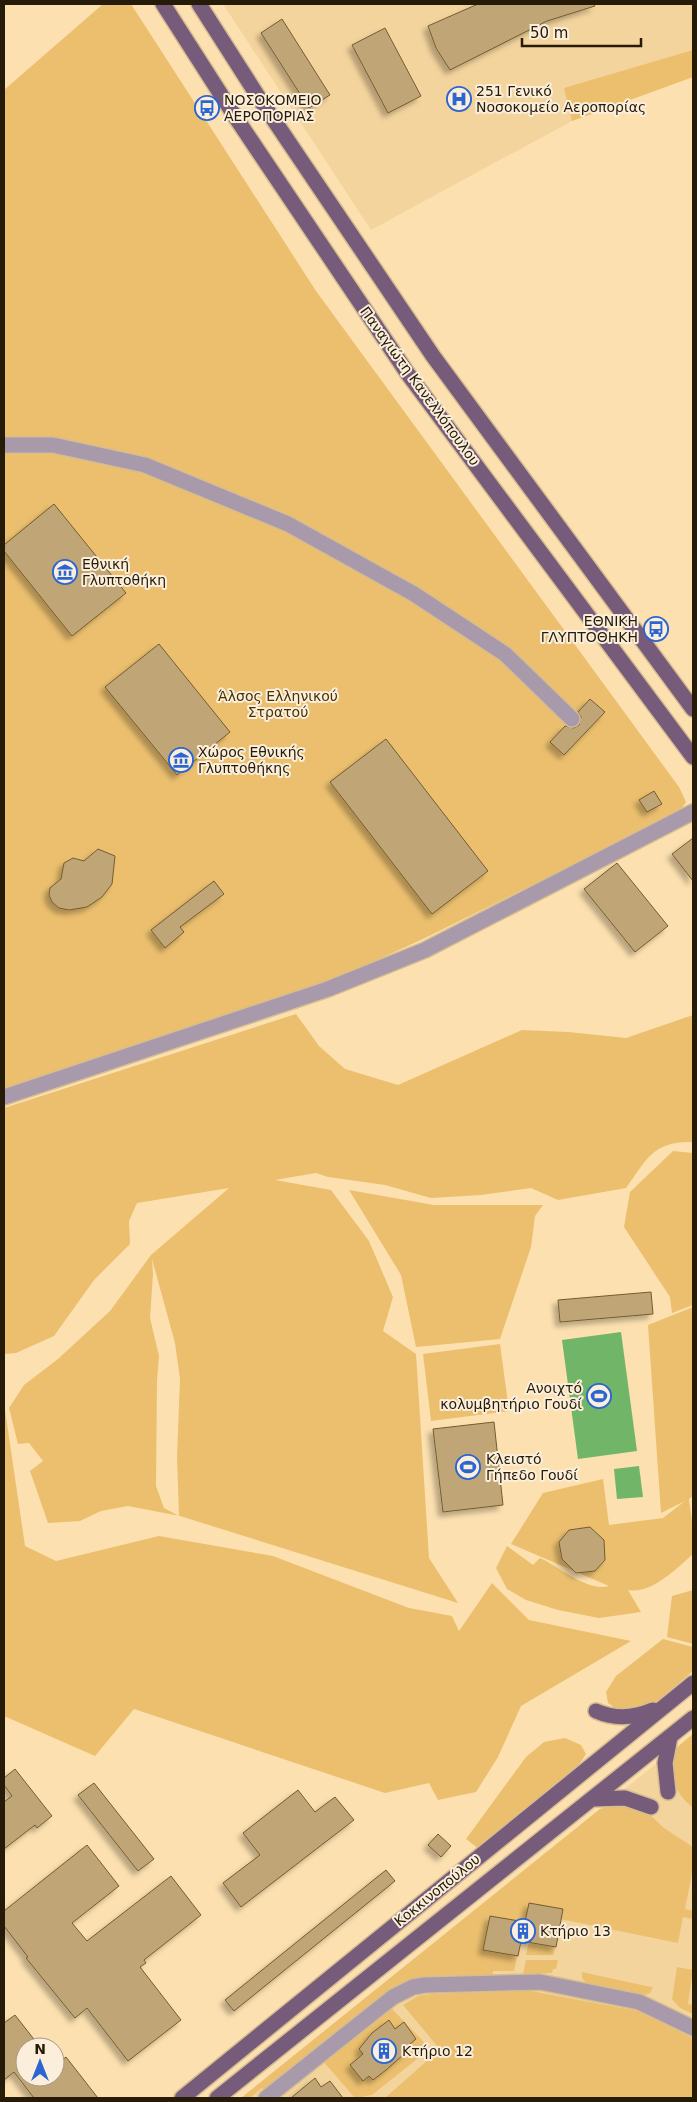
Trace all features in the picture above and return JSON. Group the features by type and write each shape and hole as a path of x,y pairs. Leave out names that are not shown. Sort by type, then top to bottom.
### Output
{"main road":[{"name":"Παναγιώτη Κανελλόπουλου","path":"163,4 241,126 408,374 693,758"},
{"name":"Παναγιώτη Κανελλόπουλου","path":"199,4 258,98 433,356 693,709"},
{"name":"Κοκκινοπούλου","path":"182,2098 693,1683"},
{"path":"596,1711 619,1717 640,1715 663,1706"},
{"name":"Κοκκινοπούλου","path":"218,2098 693,1718"},
{"path":"668,1792 666,1763 670,1737"},
{"path":"592,1799 624,1798 651,1807"}],"street":[{"path":"4,445 53,445 145,465 288,524 414,594 505,654 572,719"},
{"path":"4,1097 328,989 416,953 693,812"},
{"path":"266,2098 392,1997 413,1987 540,1982 640,2002 693,2028"}],"shaded area":[{"name":"251 Γενικό Νοσοκομείο Αεροπορίας","path":"223,4 693,4 693,77 572,121 371,230"},
{"name":"Ανοιχτό κολυμβητήριο Γουδί","path":"621,1332 637,1451 578,1459 562,1340"},
{"path":"639,1466 643,1497 617,1499 614,1469"},
{"path":"693,1734 693,2098 241,2098 600,1809"}],"green space":[{"name":"Άλσος Ελληνικού Στρατού","path":"103,4 131,4 316,291 679,787 686,802 682,808 639,832 423,939 318,987 4,1092 4,90"},
{"path":"693,50 693,77 572,121 564,88"},
{"path":"296,1014 319,1046 345,1069 398,1085 522,1030 568,1032 626,1038 693,1015 693,1142 679,1143 660,1148 646,1160 626,1188 558,1200 531,1188 481,1195 431,1198 385,1185 328,1177 316,1173 275,1180 331,1190 369,1241 393,1297 383,1331 416,1354 429,1558 458,1603 179,1516 177,1457 180,1379 175,1343 152,1259 153,1274 150,1318 159,1356 156,1486 164,1508 178,1516 128,1506 101,1511 80,1521 48,1523 30,1471 43,1461 29,1443 18,1444 9,1408 24,1385 58,1359 110,1311 151,1255 229,1188 137,1203 129,1221 130,1244 94,1280 54,1336 16,1353 4,1354 4,1108"},
{"path":"673,1151 693,1153 693,1305 672,1313 670,1297 624,1227 630,1192"},
{"path":"349,1190 434,1205 543,1205 535,1216 531,1247 500,1339 416,1347 401,1275"},
{"path":"693,1307 693,1496 689,1499 693,1529 693,1554 671,1573 654,1584 646,1588 628,1590 641,1612 599,1618 558,1610 526,1600 507,1589 496,1568 507,1546 533,1565 540,1558 583,1582 601,1587 609,1586 511,1544 543,1493 603,1479 609,1525 663,1518 685,1501 661,1513 648,1325"},
{"path":"500,1344 509,1411 431,1421 423,1354"},
{"path":"4,1403 25,1546 56,1561 159,1536 273,1556 409,1608 452,1616 459,1631 492,1583 529,1620 631,1641 521,1706 498,1757 476,1792 438,1800 429,1783 385,1793 134,1709 95,1756 4,1716"},
{"path":"693,1590 693,1644 667,1637 672,1596"},
{"path":"663,1639 693,1647 693,1671 656,1702 621,1712 608,1703 606,1692 616,1676"},
{"path":"693,1734 693,1808 680,1795 674,1782 673,1768 674,1750"},
{"path":"565,1738 581,1745 586,1754 577,1768 479,1849 466,1839 526,1757 544,1742"},
{"path":"623,1803 646,1811 664,1828 693,1847 693,1868 685,1909 693,1911 693,1919 683,1917 678,1943 555,1918 521,1938 514,1971 493,1971 493,1975 439,1976 400,1985 388,1991 264,2090 262,2088 250,2098 241,2098 600,1809"},
{"path":"529,1942 555,1947 553,1955 526,1955"},
{"path":"526,1960 558,1960 556,1969 553,1969 552,1973 523,1974"},
{"path":"677,1967 693,1970 688,2004 693,2005 693,2014 680,2008 672,1999"},
{"path":"582,1972 653,1987 650,1993 645,1995 586,1983 582,1978"},
{"path":"526,1990 638,2011 687,2035 693,2039 693,2098 385,2098 438,2051 438,2047 403,2005 418,1996 432,1994"},
{"path":"391,2008 422,2040 426,2046 422,2055 372,2095 355,2098 323,2061","holes":["389,2020 395,2029 404,2022 416,2039 410,2044 412,2048 363,2081 350,2065 363,2054 372,2033"]}],"building":[{"path":"478,4 594,4 595,6 547,21 450,70 436,48 428,26"},
{"path":"282,19 330,95 309,108 261,33"},
{"path":"385,28 421,96 388,113 352,45"},
{"name":"Εθνική Γλυπτοθήκη","path":"54,504 126,593 72,636 4,551 4,545"},
{"path":"159,644 230,732 177,775 105,687"},
{"path":"590,699 605,712 564,755 550,742 565,726 574,728 579,725 581,717 578,712"},
{"path":"386,739 488,871 432,914 330,782"},
{"path":"654,791 662,804 647,812 639,800"},
{"path":"693,838 693,881 672,854"},
{"path":"98,849 115,856 112,884 102,897 87,907 69,910 59,908 52,902 49,895 50,888 61,879 64,863 73,858 84,861"},
{"path":"617,863 668,926 635,952 584,889"},
{"path":"214,881 224,894 180,927 184,932 165,948 151,930"},
{"path":"651,1292 653,1314 560,1322 558,1300"},
{"name":"Κλειστό Γήπεδο Γουδί","path":"494,1422 503,1505 443,1512 433,1429"},
{"path":"590,1527 604,1540 605,1560 595,1571 576,1573 562,1559 559,1542 569,1530"},
{"path":"15,1769 52,1816 37,1828 35,1825 4,1849 4,1802 12,1796 4,1785 4,1778"},
{"path":"94,1783 154,1859 138,1871 78,1795"},
{"path":"298,1790 315,1812 335,1797 354,1820 241,1907 223,1883 260,1855 243,1833"},
{"path":"438,1834 451,1846 441,1857 428,1845"},
{"path":"87,1845 119,1886 72,1923 87,1941 171,1876 201,1915 144,1960 146,1963 140,1967 181,2020 128,2061 87,2008 75,2018 26,1958 28,1957 4,1926 4,1911"},
{"path":"386,1870 395,1881 234,2011 225,2000"},
{"name":"Κτήριο 13","path":"529,1903 563,1909 556,1947 521,1941 518,1956 483,1950 490,1916 525,1922"},
{"path":"15,2015 32,2037 15,2037 15,2073 14,2072 4,2080 4,2023"},
{"name":"Κτήριο 12","path":"389,2020 395,2029 404,2022 416,2039 410,2044 412,2047 386,2070 373,2080 369,2076 363,2081 350,2065 363,2054 359,2049 372,2033"},
{"path":"66,2057 98,2098 34,2098 26,2087 65,2087"},
{"path":"315,2078 321,2087 330,2081 343,2098 291,2098"}],"place":[{"name":"251 Γενικό Νοσοκομείο Αεροπορίας","path":"459,99"},
{"name":"ΝΟΣΟΚΟΜΕΙΟ ΑΕΡΟΠΟΡΙΑΣ","path":"207,108"},
{"name":"Εθνική Γλυπτοθήκη","path":"65,572"},
{"name":"ΕΘΝΙΚΗ ΓΛΥΠΤΟΘΗΚΗ","path":"656,629"},
{"name":"Χώρος Εθνικής Γλυπτοθήκης","path":"181,760"},
{"name":"Ανοιχτό κολυμβητήριο Γουδί","path":"599,1396"},
{"name":"Κλειστό Γήπεδο Γουδί","path":"468,1467"},
{"name":"Κτήριο 13","path":"523,1931"},
{"name":"Κτήριο 12","path":"384,2051"}]}
